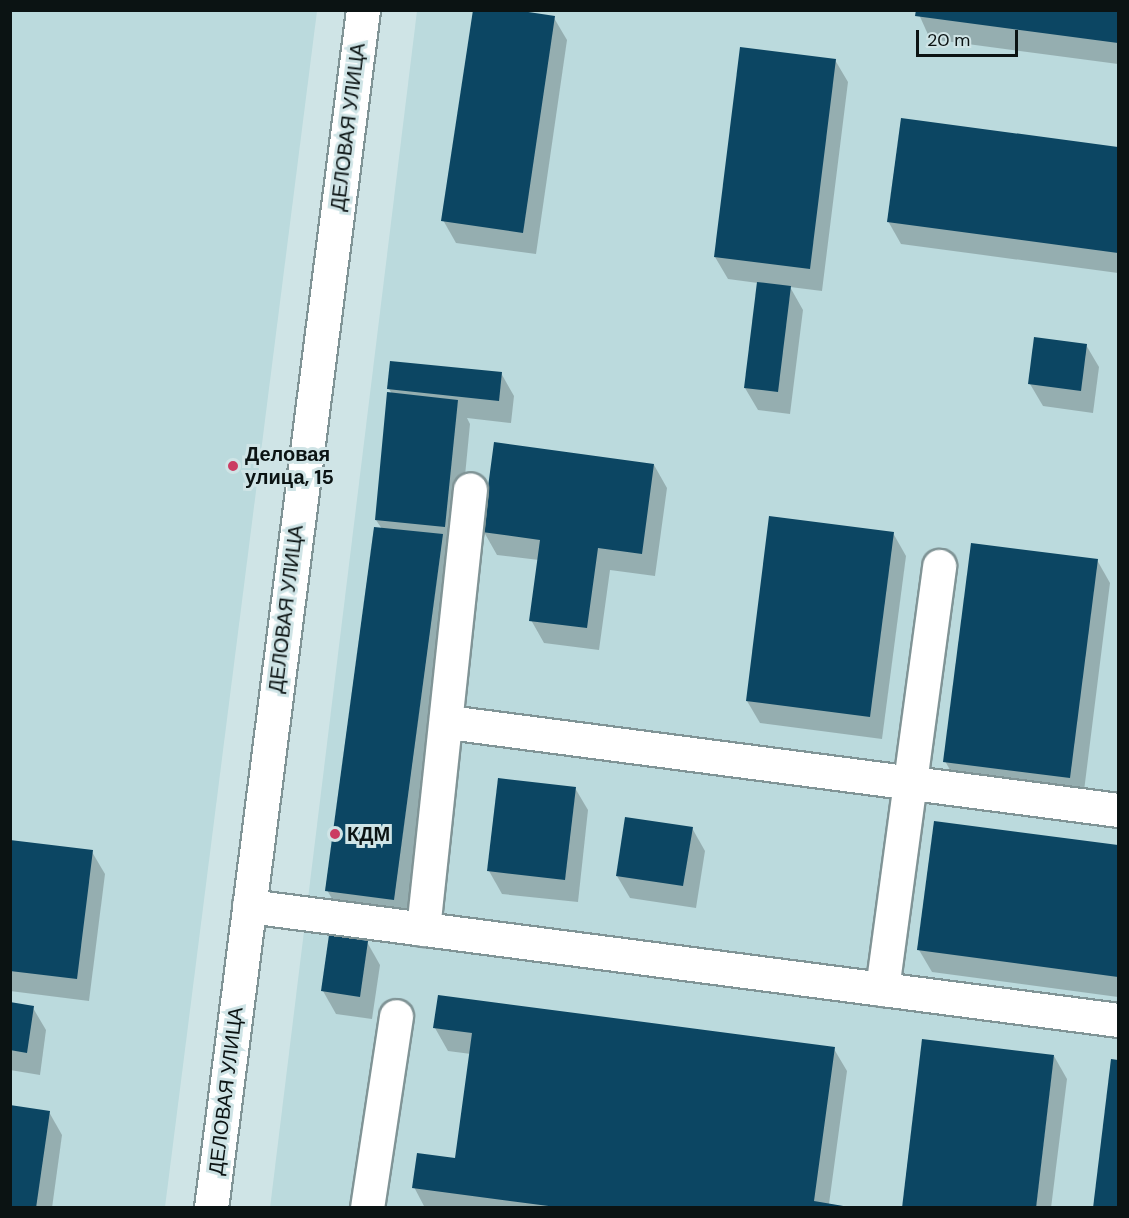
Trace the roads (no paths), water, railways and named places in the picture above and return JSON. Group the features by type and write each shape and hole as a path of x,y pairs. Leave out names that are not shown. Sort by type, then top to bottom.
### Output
{"street":[{"name":"ДЕЛОВАЯ УЛИЦА","path":"211,1208 363,10"},
{"path":"423,929 448,722 470,490"},
{"path":"882,989 939,566"},
{"path":"448,722 1119,810"},
{"path":"249,906 1119,1020"},
{"path":"367,1208 396,1016"}],"place":[{"name":"Деловая улица, 15","path":"233,466"},
{"name":"КДМ","path":"335,834"}]}
